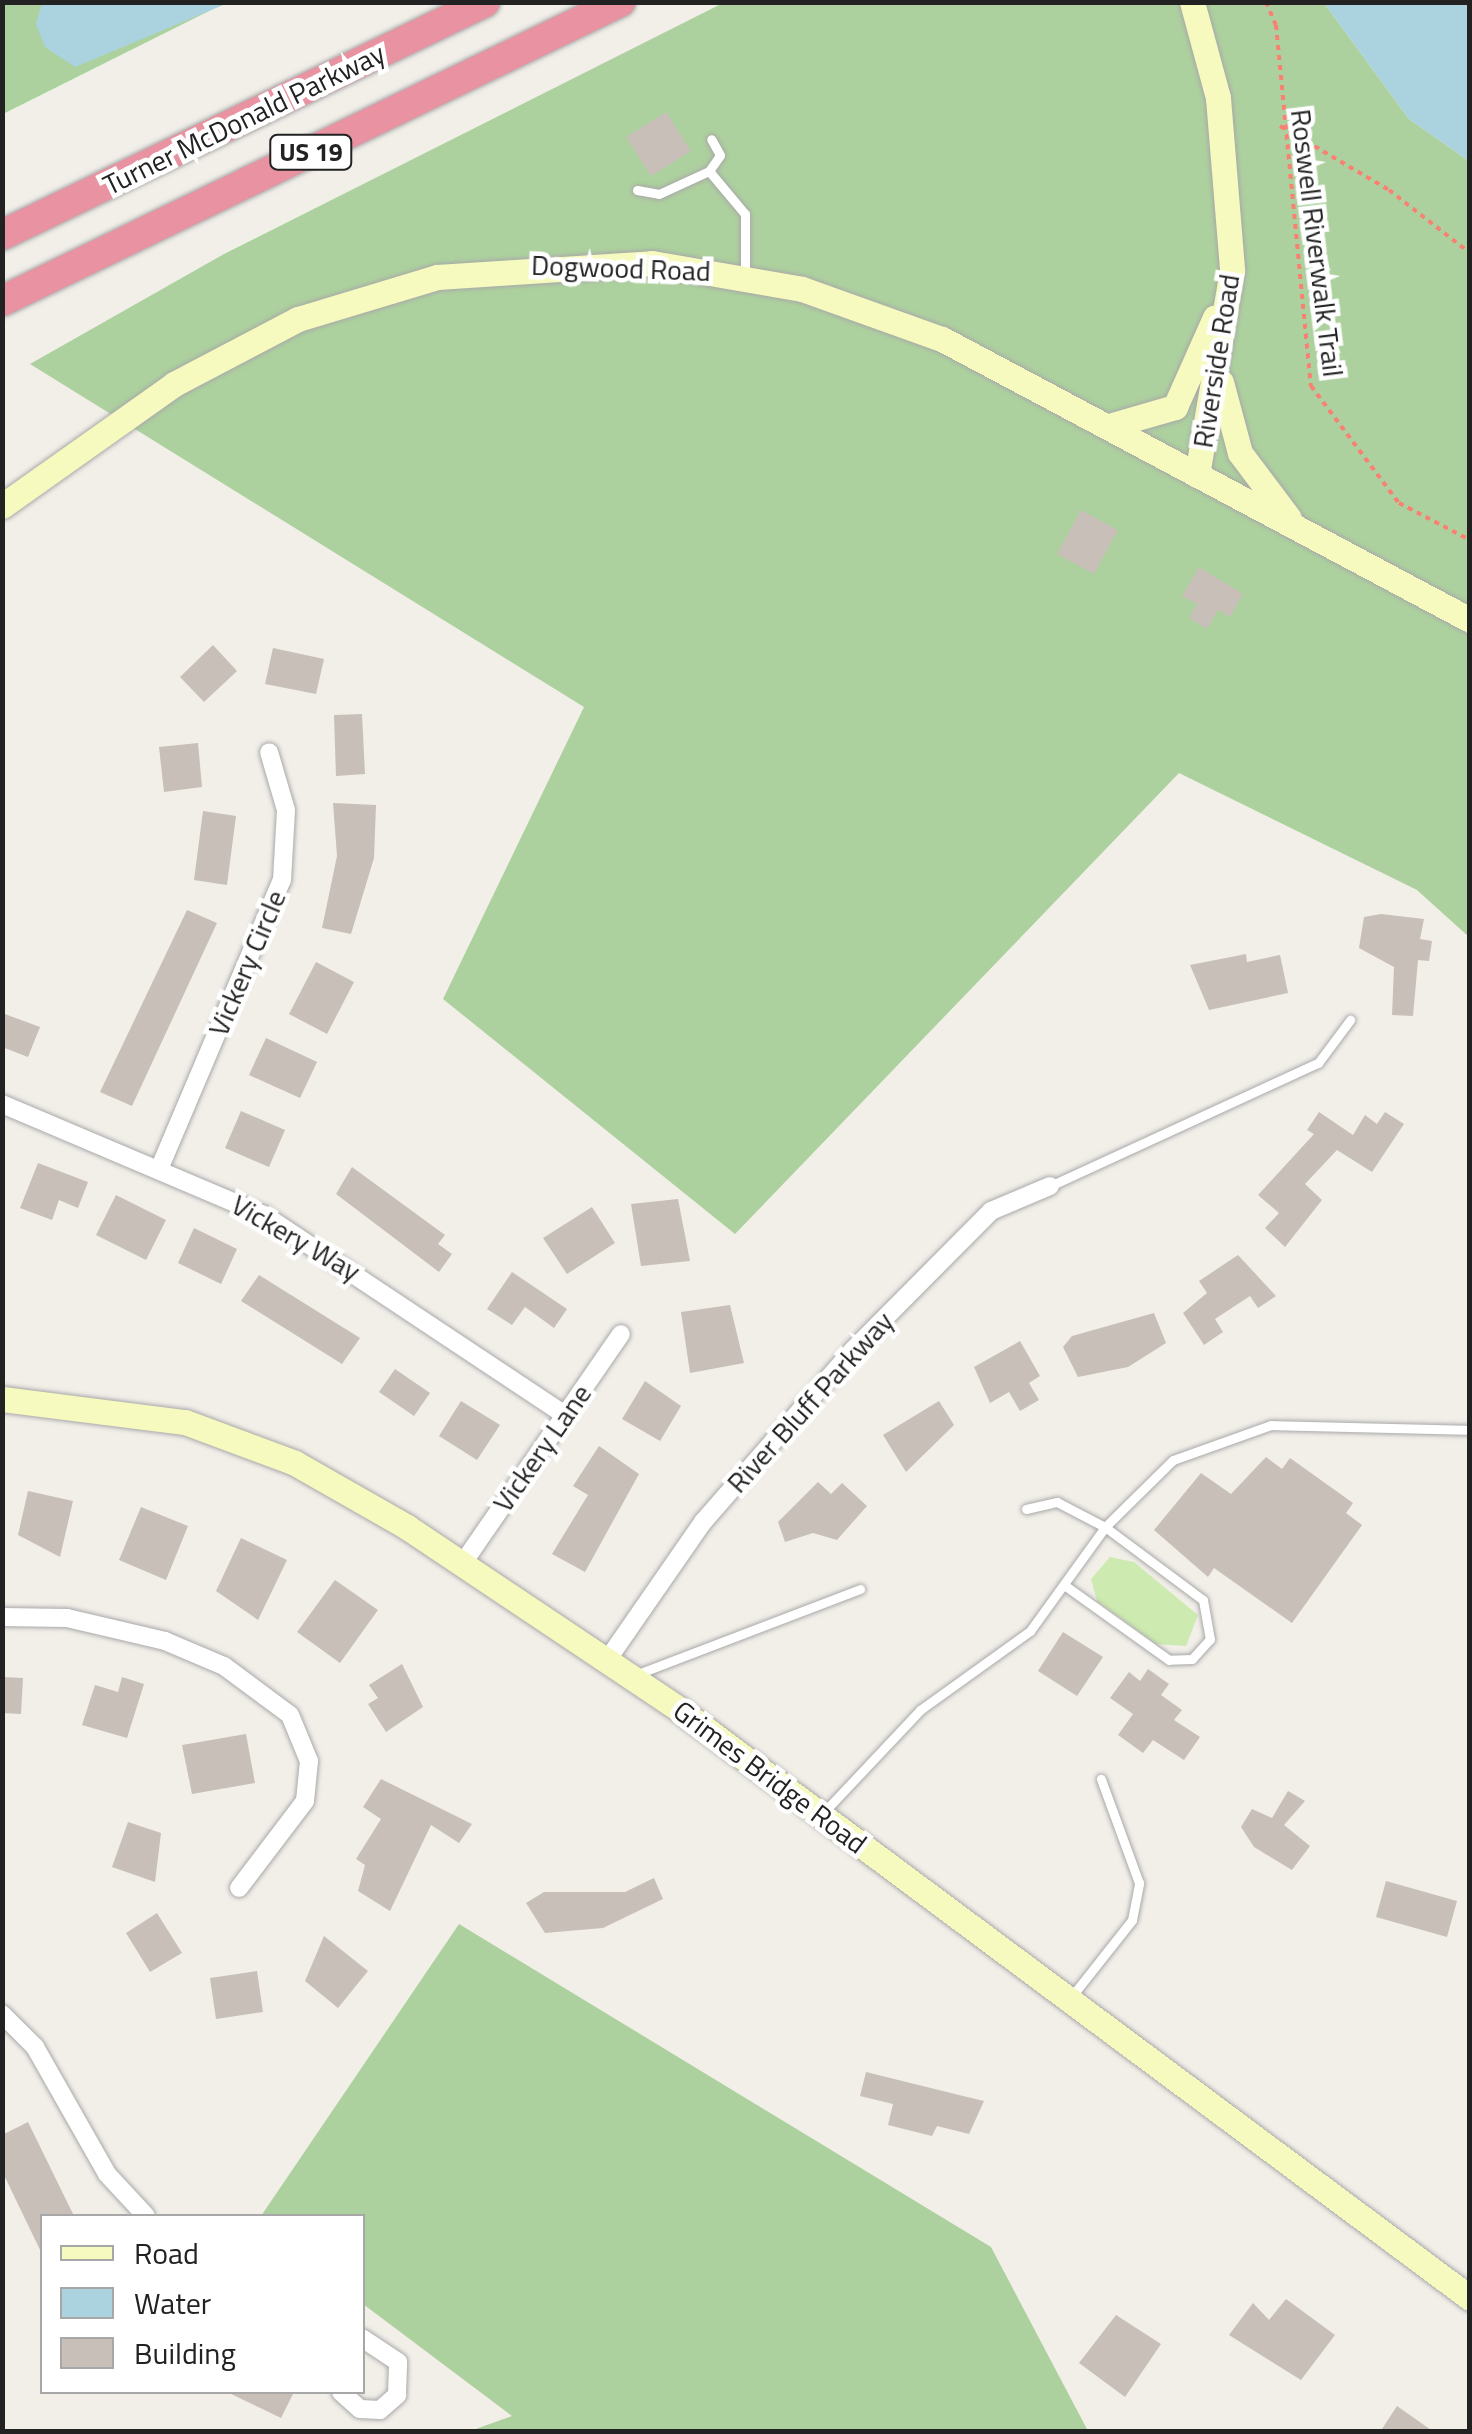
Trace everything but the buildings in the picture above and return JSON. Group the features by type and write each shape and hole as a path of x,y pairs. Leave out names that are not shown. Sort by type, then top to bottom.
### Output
{"highway":[{"name":"Turner McDonald Parkway","path":"2,236 485,2"},
{"name":"US 19","path":"2,301 620,2"}],"street":[{"name":"Riverside Road","path":"1192,2 1218,98 1232,270 1197,475 1470,620"},
{"name":"Dogwood Road","path":"2,506 234,348 367,294 581,262 744,276 902,322 1197,475"},
{"path":"1108,426 1151,420 1181,401 1232,270"},
{"path":"1218,365 1240,453 1299,529"},
{"name":"Vickery Circle","path":"160,1166 282,880 286,810 269,752"},
{"name":"Vickery Way","path":"2,1104 160,1166 300,1234 566,1415"},
{"name":"River Bluff Parkway","path":"608,1659 703,1522 853,1350 991,1210 1050,1186"},
{"name":"Vickery Lane","path":"464,1563 621,1334"},
{"name":"Grimes Bridge Road","path":"2,1399 132,1410 240,1440 464,1563 633,1676 822,1814 1067,2002 1470,2298"},
{"path":"2,1616 67,1618 165,1641 224,1666 290,1715 309,1761 305,1802 239,1888"},
{"path":"2,2014 35,2047 106,2174 144,2214"},
{"path":"344,2394 360,2409 380,2410 397,2395 398,2362 365,2340"}],"lane":[{"path":"637,190 659,194 708,171 720,155 711,138"},
{"path":"708,171 745,214 744,276"},
{"path":"1050,1186 1318,1063 1350,1020"},
{"path":"822,1814 920,1710 999,1660 1068,1587 1105,1527 1173,1460 1271,1424 1470,1430"},
{"path":"1026,1509 1056,1502 1105,1527 1203,1600 1210,1639 1192,1659 1169,1660 1068,1587"},
{"path":"633,1676 860,1589"},
{"path":"1067,2002 1132,1920 1139,1882 1102,1780"}],"path":[{"name":"Roswell Riverwalk Trail","path":"1266,2 1276,25 1280,126 1310,386 1400,503 1470,540"},
{"path":"1280,126 1389,190 1470,253"}],"green space":[{"path":"3,3 225,3 3,114"},
{"path":"723,3 1324,3 1409,119 1469,161 1469,937 1417,890 1179,773 735,1234 443,999 584,707 30,364 224,254"},
{"path":"1110,1557 1134,1562 1198,1615 1186,1646 1156,1644 1097,1601 1091,1579"},
{"path":"459,1924 991,2247 1088,2431 470,2431 512,2416 365,2306 365,2214 262,2214"}],"water":[{"path":"42,2 228,3 75,67 45,47 36,24"},
{"path":"1324,3 1469,3 1469,161 1409,119"}]}
